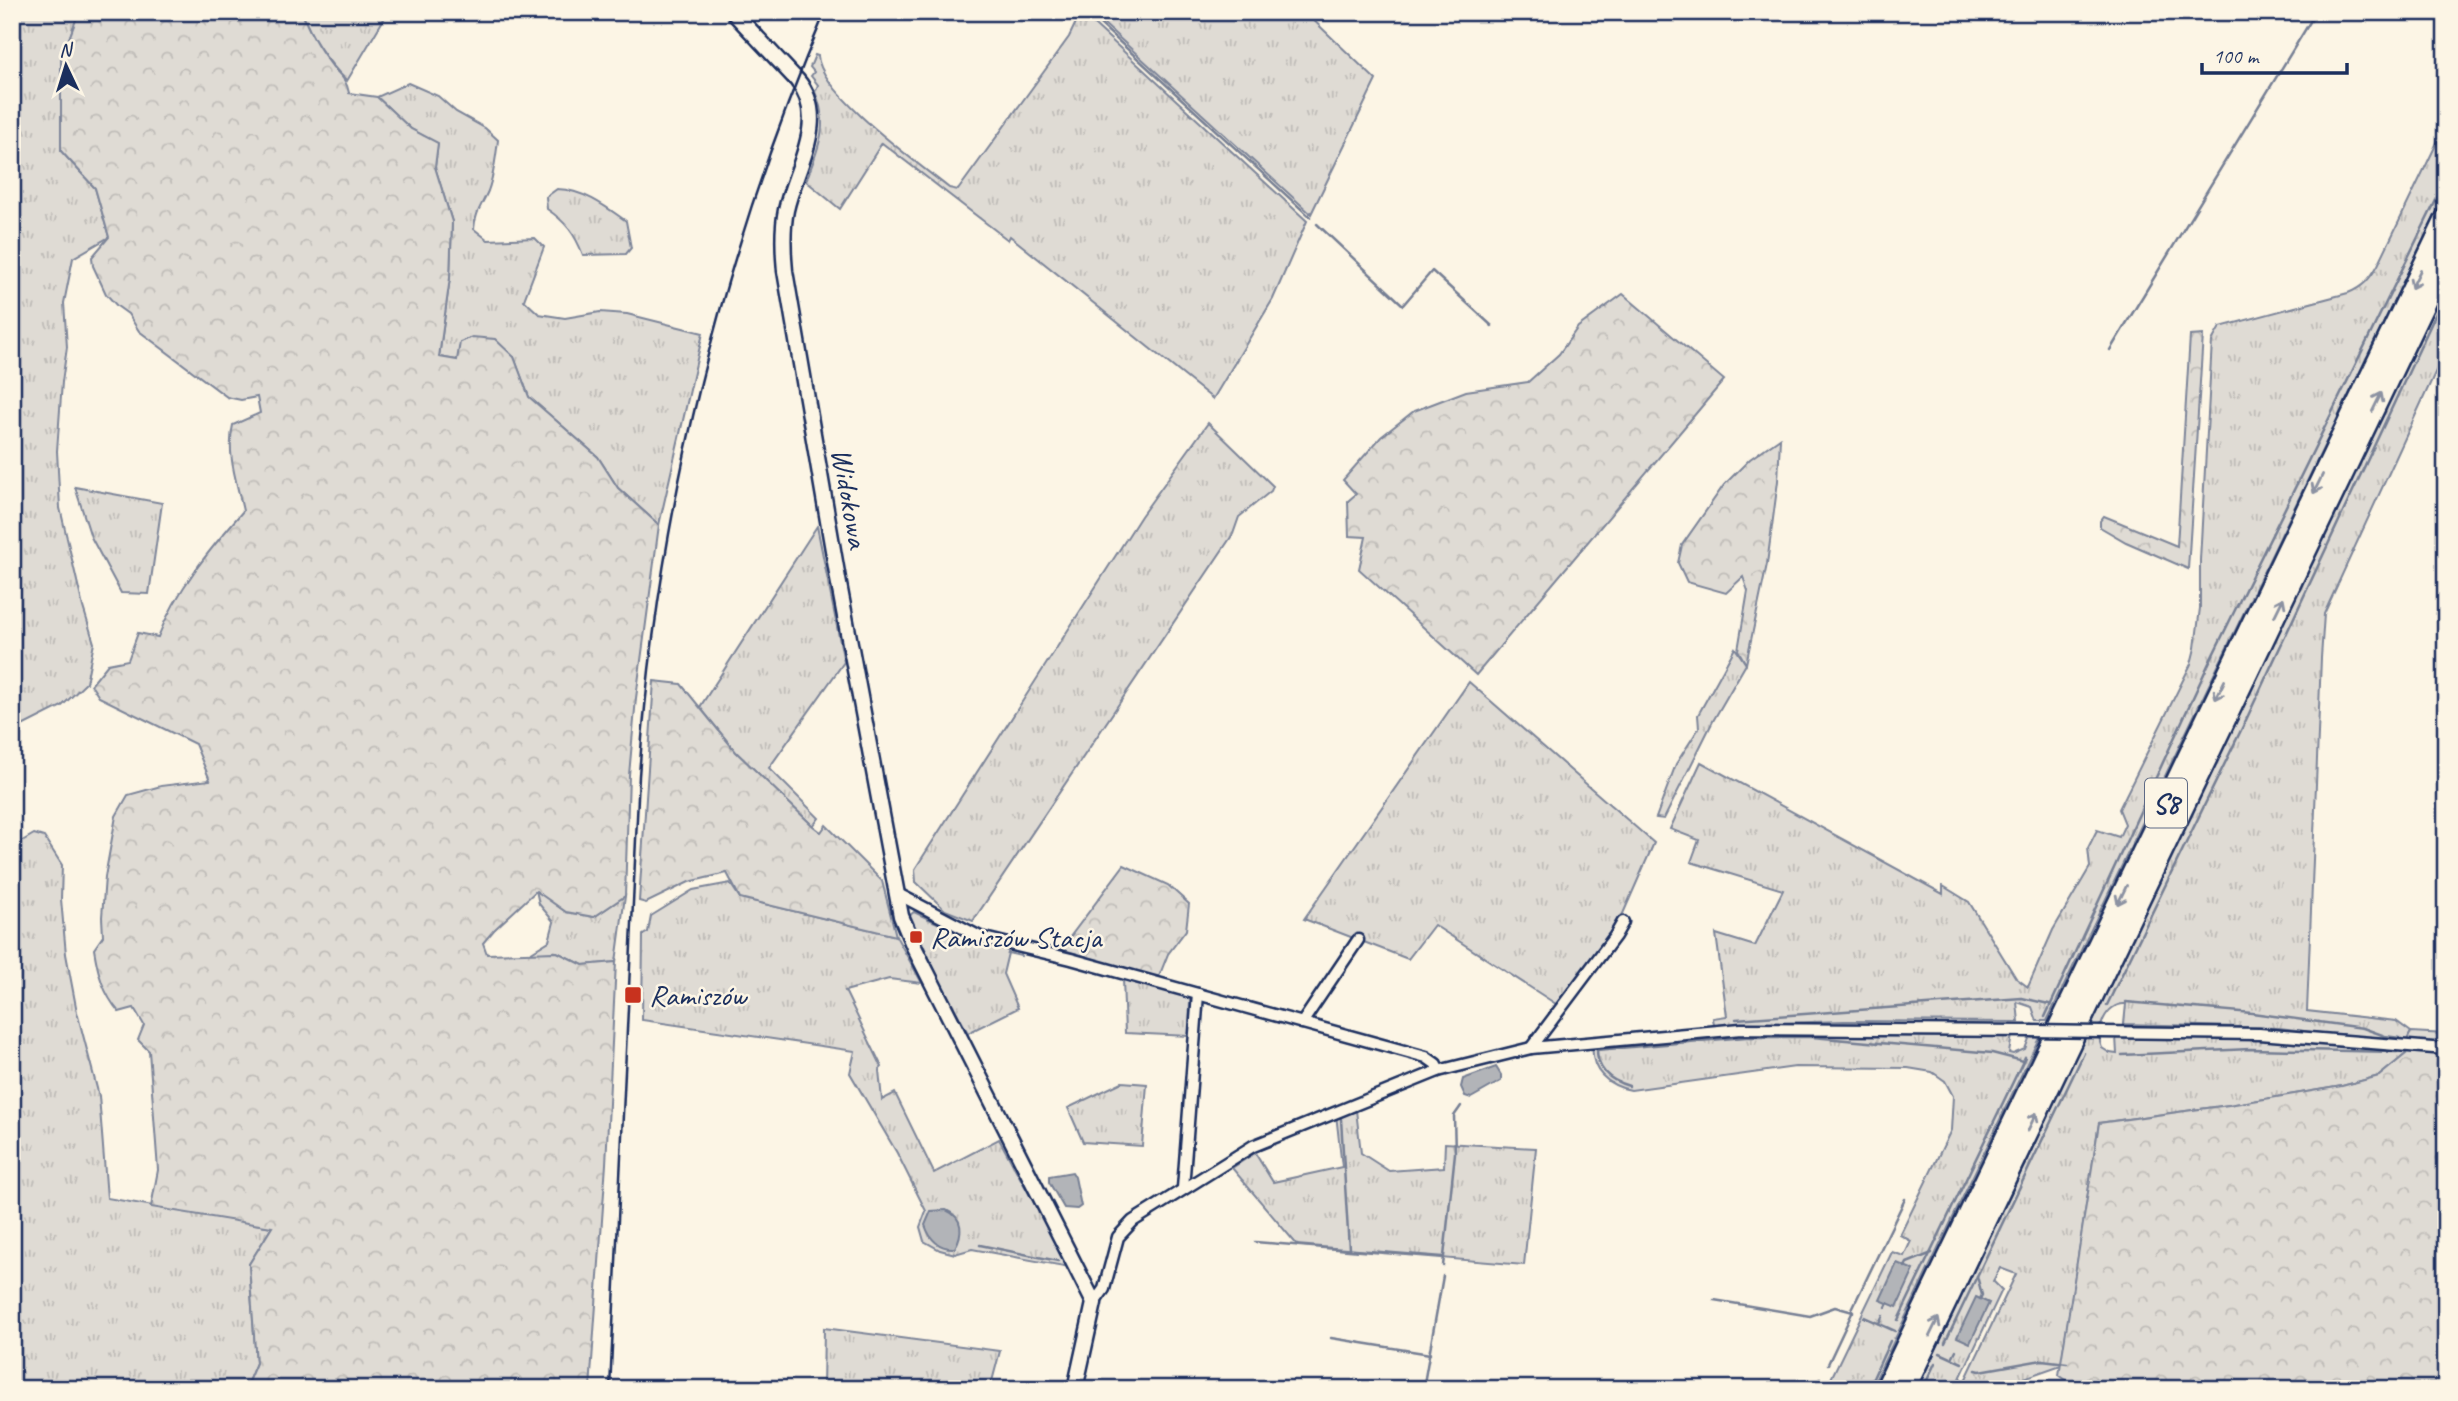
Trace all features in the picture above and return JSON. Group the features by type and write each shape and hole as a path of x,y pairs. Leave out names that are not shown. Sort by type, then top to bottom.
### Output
{"highway":[{"name":"S8","path":"1885,1389 2446,218"},
{"name":"S8","path":"1905,1389 2446,259"}],"street":[{"name":"Widokowa","path":"733,12 806,91 812,116 808,140 786,211 783,233 785,271 901,916 914,947 1094,1303"},
{"path":"895,893 980,937 1426,1057 1436,1064 1438,1070"},
{"path":"1531,1048 1623,922"},
{"path":"1302,1023 1358,940"},
{"path":"1183,1188 1198,994"},
{"path":"1075,1389 1094,1303 1104,1289 1118,1237 1124,1230 1183,1188 1253,1146 1438,1070 1531,1048 1741,1029 2259,1034 2446,1049"}],"green space":[{"path":"12,12 79,12 61,60 61,151 95,188 109,237 73,258 64,303 67,347 57,451 60,508 94,643 86,683 62,706 22,726 12,741"},
{"path":"79,12 302,12 315,40 345,81 349,93 377,97 411,129 438,143 435,167 452,222 450,278 439,357 457,360 460,342 472,337 495,339 514,357 529,397 598,457 618,488 659,525 636,698 629,775 625,896 594,917 566,912 536,891 483,943 487,954 557,952 583,965 616,962 606,1164 590,1389 245,1389 256,1363 249,1264 272,1227 151,1207 158,1170 149,1051 138,1040 144,1025 134,1008 119,1012 113,1005 102,983 94,949 103,936 105,877 116,816 128,795 161,786 210,780 195,744 99,697 91,685 108,664 128,660 138,633 158,637 185,586 243,511 235,479 231,436 233,425 260,413 257,397 241,400 227,397 139,331 128,314 106,294 93,266 92,257 109,237 95,188 61,151 61,60"},
{"path":"302,12 388,12 347,81 321,49"},
{"path":"1081,12 1307,221 1273,299 1213,399 1010,236 1008,240 882,143 840,209 806,181 821,137 822,126 815,92 818,85 811,76 814,72 810,67 815,55 835,89 852,108 949,188 958,190 1069,37"},
{"path":"1091,12 1305,12 1376,80 1311,214"},
{"path":"408,83 438,96 456,112 485,128 498,140 492,179 477,214 474,229 488,240 535,238 544,247 524,300 539,314 565,318 600,312 627,314 703,333 659,525 618,488 598,457 529,397 514,357 457,360 439,357 450,278 452,222 435,167 438,144 411,129 377,97"},
{"path":"2446,124 2446,193 2047,1021 2037,1021 2032,1007 2017,1002 2019,1022 1844,1021 1714,1025 1713,1018 1727,1016 1716,934 1755,946 1783,890 1691,862 1699,840 1670,829 1701,762 1943,894 1943,886 1969,902 2016,978 2028,987 2053,930 2090,867 2088,848 2097,830 2119,837 2125,824 2119,809 2191,664 2200,608 2200,560 2212,341 2220,327 2348,293 2366,282 2378,265"},
{"path":"557,189 585,196 626,221 631,248 626,254 583,255 569,229 547,209 546,197"},
{"path":"2446,282 2446,349 2324,614 2321,658 2307,1011 2396,1021 2411,1032 2406,1043 2279,1028 2124,1024 2126,1004 2113,1008 2108,1013 2100,1034 2102,1048 2117,1054 2116,1036 2295,1042 2402,1050 2407,1053 2379,1076 2342,1086 2099,1123 2061,1365 1993,1389 1961,1389 2016,1274 2000,1268 1993,1281 2002,1290 1955,1389 1917,1389"},
{"path":"1623,294 1724,380 1476,675 1359,569 1366,537 1349,536 1348,501 1356,494 1343,480 1381,437 1414,411 1466,391 1528,382 1559,354 1578,327"},
{"path":"2203,335 2188,569 2126,542 2100,527 2100,521 2104,516 2177,546 2190,336"},
{"path":"1208,423 1273,486 1271,491 1239,517 1233,534 973,921 945,910 916,882 915,869 1141,516"},
{"path":"1780,438 1778,481 1767,564 1746,664 1738,650 1748,591 1743,577 1726,593 1687,582 1678,563 1682,545 1724,485 1750,459"},
{"path":"75,487 162,503 149,594 121,593 91,537"},
{"path":"817,526 844,662 769,768 819,818 813,826 736,752 700,707"},
{"path":"1735,648 1746,664 1713,721 1664,819 1656,818 1676,764 1699,728 1698,715"},
{"path":"654,681 681,684 736,752 813,826 821,832 826,825 882,881 896,936 740,898 727,873 689,882 646,903 639,901"},
{"path":"1469,682 1654,843 1615,932 1559,1006 1434,925 1408,959 1304,919"},
{"path":"34,834 44,837 62,865 61,899 66,954 77,1012 99,1096 107,1198 272,1227 249,1264 256,1363 245,1389 12,1389 12,847"},
{"path":"1124,865 1168,885 1189,904 1186,930 1168,954 1158,979 1061,949"},
{"path":"730,883 740,898 896,936 922,983 889,979 845,991 882,1067 879,1070 882,1100 895,1093 934,1173 999,1139 1069,1267 972,1249 955,1254 940,1250 924,1241 920,1227 926,1211 897,1153 850,1073 855,1051 642,1020 643,935 648,932 651,916 693,890"},
{"path":"536,890 566,912 594,917 625,896 616,962 583,965 557,952 528,954 549,941 554,922 539,904"},
{"path":"914,912 961,934 1023,949 1021,956 1008,953 1003,974 1018,1008 968,1033 937,976 910,915"},
{"path":"1123,979 1184,995 1190,1000 1189,1036 1125,1033"},
{"path":"1809,1032 2012,1035 2009,1053 2013,1054 2025,1049 2030,1036 2040,1036 1871,1389 1826,1389 1892,1252 1904,1256 1911,1241 1900,1235 1951,1130 1953,1096 1945,1081 1932,1072 1908,1068 1795,1067 1631,1090 1615,1085 1602,1076 1593,1055 1593,1046 1721,1034"},
{"path":"2411,1032 2446,1034 2446,1389 2079,1389 2059,1375 2099,1123 2229,1105 2342,1086 2379,1076 2406,1054 2402,1050"},
{"path":"1122,1082 1147,1084 1142,1146 1083,1142 1068,1108"},
{"path":"1356,1110 1361,1153 1389,1171 1444,1167 1445,1143 1536,1148 1524,1265 1298,1246 1232,1168 1255,1153 1273,1182 1342,1167 1336,1114"},
{"path":"824,1328 1000,1351 990,1389 823,1389"}],"shaded area":[{"path":"1496,1067 1501,1081 1471,1098 1465,1096 1461,1087 1463,1079"},
{"path":"1072,1172 1081,1206 1077,1209 1064,1208 1049,1182 1049,1176"},
{"path":"946,1210 956,1217 960,1226 955,1248 944,1247 936,1242 925,1225 931,1211"},
{"path":"1897,1263 1914,1270 1897,1307 1880,1300"},
{"path":"1976,1297 1989,1303 1970,1343 1957,1337"}],"waterway":[{"path":"1087,12 1310,217"},
{"path":"2110,350 2316,12"},
{"path":"2045,1017 2209,663 2446,180"},
{"path":"1317,224 1403,305 1432,271 1492,326"},
{"path":"2107,1005 2246,720 2446,292"},
{"path":"1736,1019 2022,998 2049,1004"},
{"path":"2126,1002 2252,1013 2363,1028 2400,1038"},
{"path":"1629,1086 1606,1074 1599,1064 1597,1050 1746,1037 1812,1037 1992,1053 2023,1061"},
{"path":"2122,1055 2250,1049 2397,1052"},
{"path":"1945,1343 2084,1053"},
{"path":"1898,1320 2025,1057"},
{"path":"1443,1266 1455,1153 1454,1116 1461,1106"},
{"path":"1341,1119 1349,1249"},
{"path":"1851,1311 1905,1199"},
{"path":"1255,1242 1443,1257"},
{"path":"980,1245 1058,1261"},
{"path":"1905,1267 1907,1263 1932,1253"},
{"path":"1423,1389 1443,1276"},
{"path":"1977,1276 1982,1295 1980,1299"},
{"path":"1714,1300 1810,1316 1835,1307 1853,1312"},
{"path":"1886,1307 1888,1303"},
{"path":"1828,1364 1853,1311"},
{"path":"1879,1323 1883,1315"},
{"path":"1864,1317 1895,1331"},
{"path":"1331,1338 1430,1354"},
{"path":"1868,1389 1890,1341"},
{"path":"1952,1358 1956,1350"},
{"path":"1940,1353 1962,1363"},
{"path":"1976,1370 2042,1360 2067,1363"},
{"path":"1923,1389 1935,1363"},
{"path":"1816,1389 1820,1379"}],"railway":[{"path":"610,1389 639,776 661,580 700,386 725,291 788,104 825,12"}],"place":[{"name":"Ramiszów Stacja","path":"916,937"},
{"name":"Ramiszów","path":"633,995"}]}
